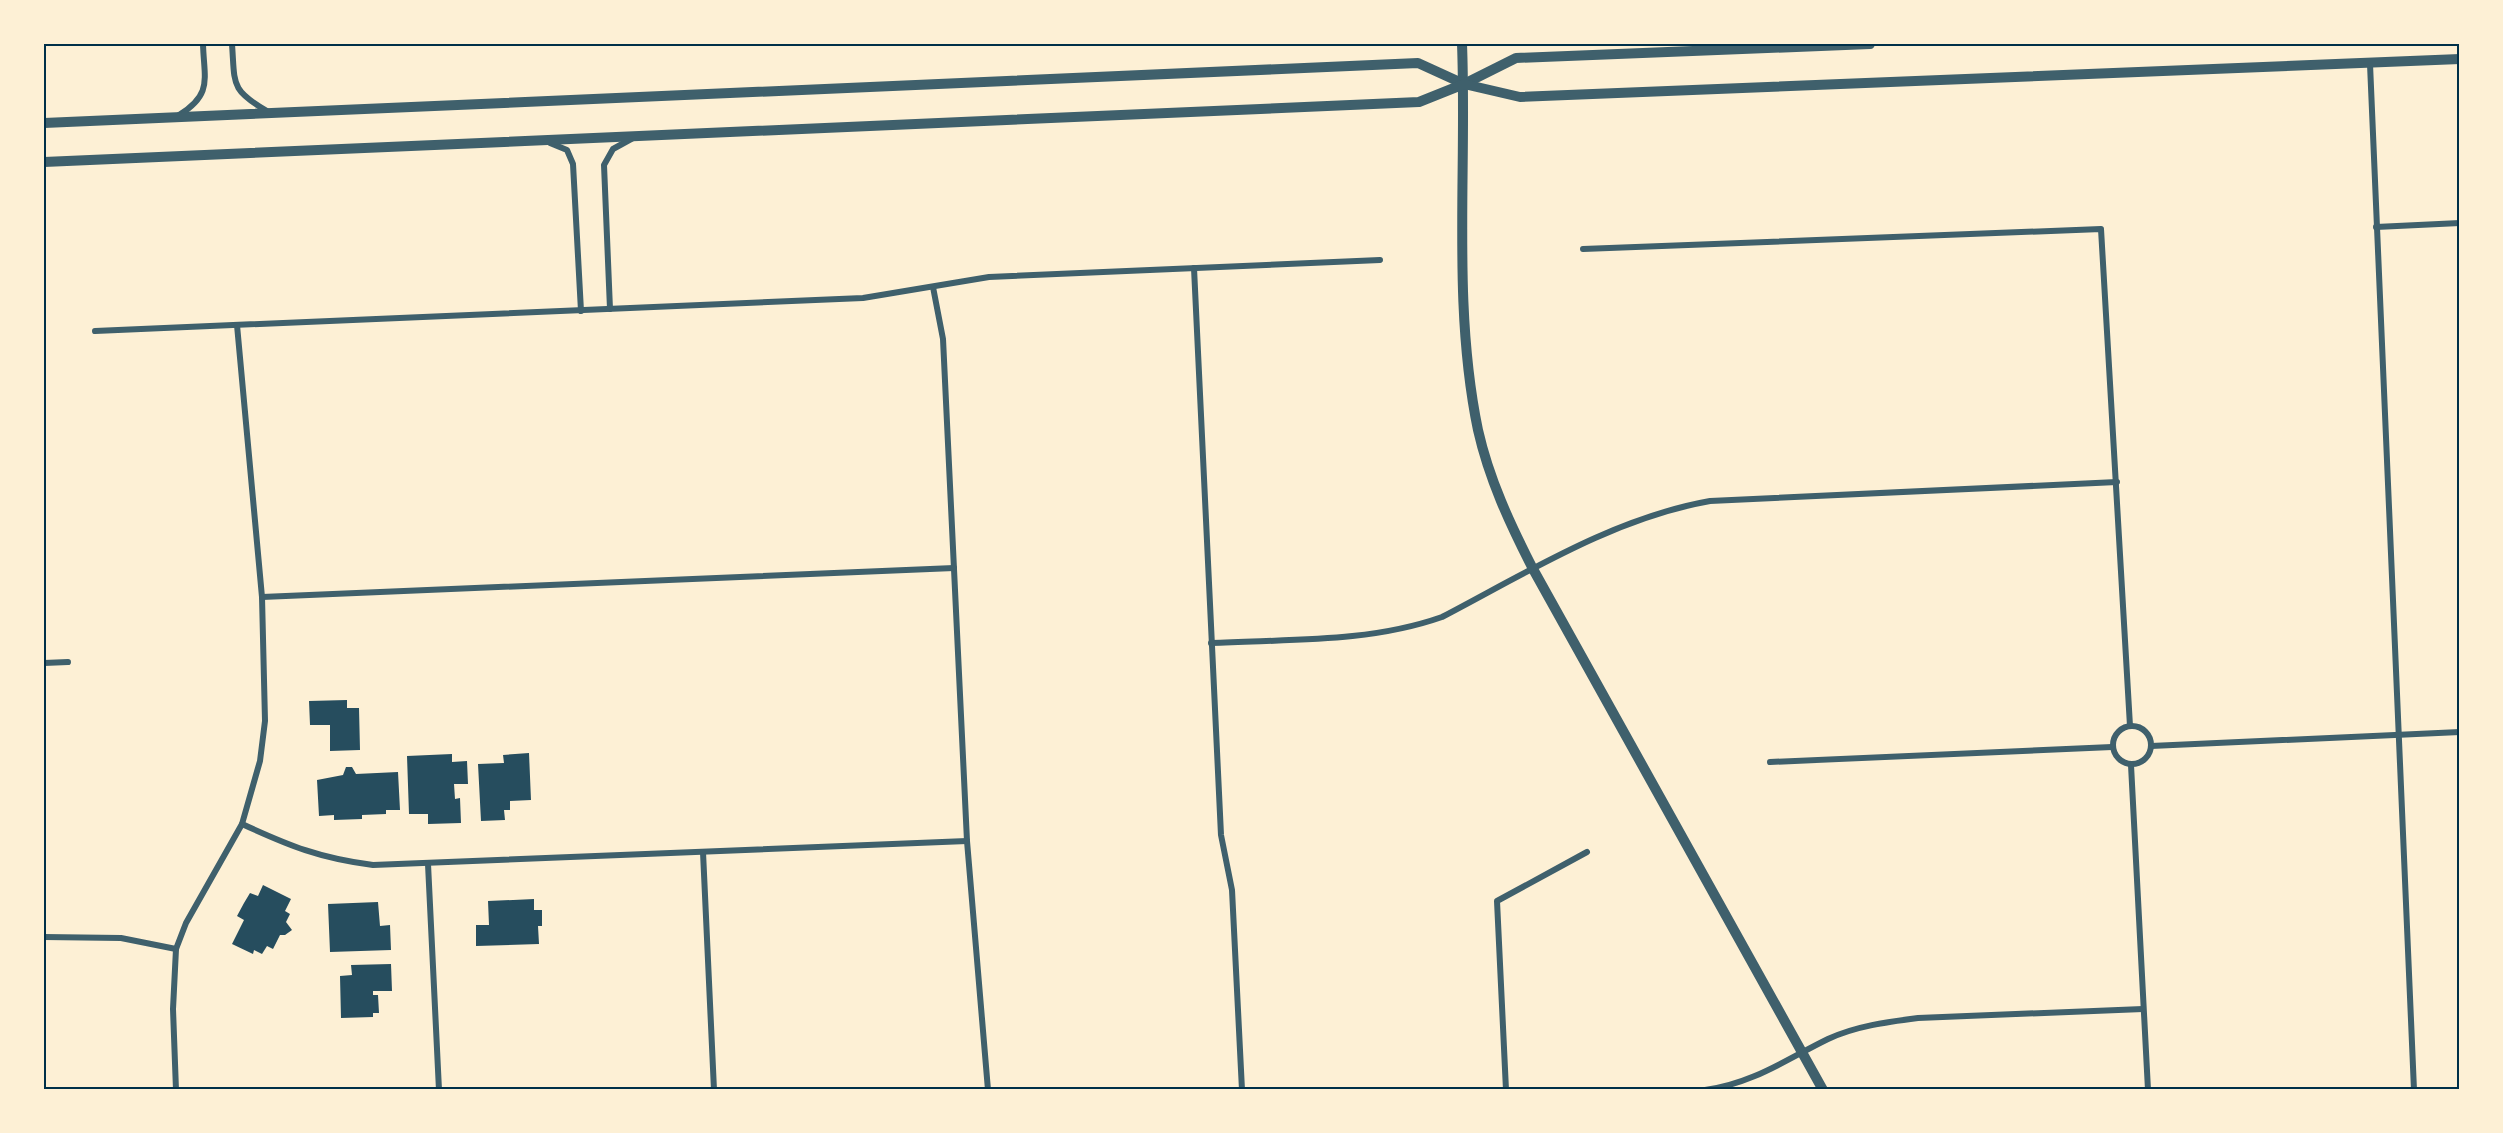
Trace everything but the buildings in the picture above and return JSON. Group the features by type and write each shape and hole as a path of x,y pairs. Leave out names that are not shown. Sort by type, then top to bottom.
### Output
{"street":[{"path":"173,118 198,104 205,87 203,44"},
{"path":"232,44 235,86 247,100 271,113"},
{"path":"1462,44 1464,84 1463,263 1469,370 1479,430 1493,480 1508,520 1533,569 1823,1089"},
{"path":"44,162 1419,102 1464,84 1516,58 1870,44"},
{"path":"44,123 1418,63 1464,84 1520,97 2460,59"},
{"path":"2370,64 2414,1089"},
{"path":"610,309 604,165 613,149 636,136"},
{"path":"544,140 567,150 573,164 581,311"},
{"path":"2376,226 2460,223"},
{"path":"1583,249 2101,229 2130,726"},
{"path":"95,331 863,298 990,277 1380,260"},
{"path":"1194,268 1221,835 1232,890 1242,1089"},
{"path":"933,287 943,339 967,841 988,1089"},
{"path":"176,1089 173,1009 176,949 186,923 242,824 261,761 265,722 262,597 237,325"},
{"path":"1211,643 1372,636 1410,628 1442,617 1533,569 1632,521 1674,508 1710,501 2117,482"},
{"path":"262,597 954,568"},
{"path":"44,663 68,662"},
{"path":"2130,726 2145,731 2151,746 2144,760 2131,765 2120,761 2112,747 2116,733 2130,726"},
{"path":"2151,746 2460,732"},
{"path":"1770,762 2112,747"},
{"path":"2131,765 2148,1089"},
{"path":"242,824 302,851 334,860 373,865 967,841"},
{"path":"703,852 714,1089"},
{"path":"1506,1089 1497,901 1587,852"},
{"path":"428,864 439,1089"},
{"path":"44,937 121,938 176,949"},
{"path":"1705,1089 1758,1076 1830,1038 1884,1022 1918,1018 2143,1009"}]}
